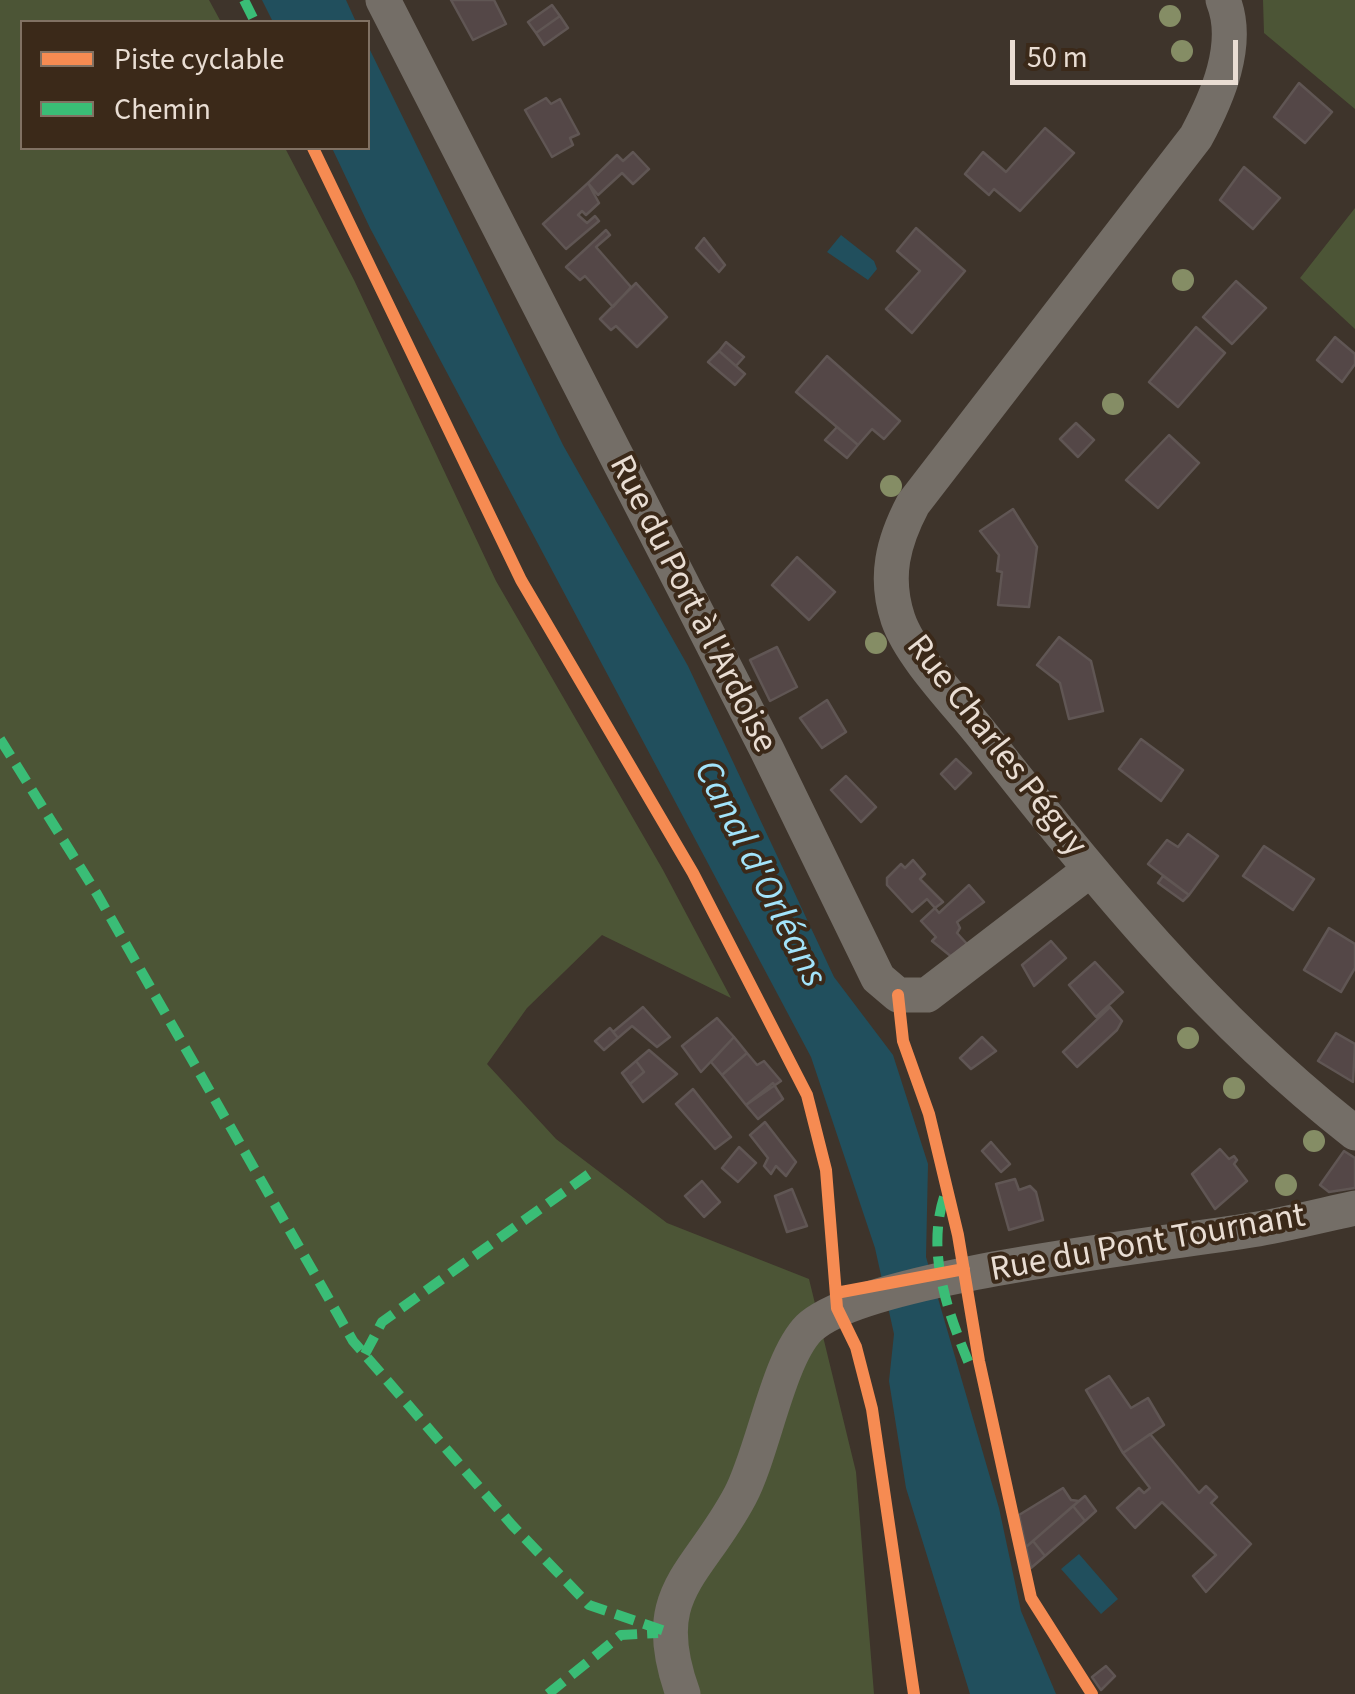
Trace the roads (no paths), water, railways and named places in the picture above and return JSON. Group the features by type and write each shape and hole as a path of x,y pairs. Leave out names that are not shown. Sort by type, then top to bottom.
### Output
{"street":[{"name":"Rue du Port à l'Ardoise","path":"382,0 878,978 898,995 927,995 1090,870"},
{"name":"Rue Charles Péguy","path":"1223,0 1229,46 1215,103 1196,137 942,462 898,532 891,560 899,623 930,668 1090,870 1230,1026 1296,1088 1355,1133"},
{"name":"Rue du Pont Tournant","path":"683,1694 672,1662 668,1632 672,1601 740,1498 800,1340 822,1317 851,1303 958,1279 1355,1208"}],"water":[{"path":"262,0 346,0 355,20 272,20"},
{"name":"Canal d'Orléans","path":"370,50 563,445 688,666 834,977 893,1055 928,1164 926,1257 999,1508 1021,1611 1056,1694 970,1694 906,1488 889,1381 894,1334 875,1248 811,1057 370,228 333,150 370,150"},
{"path":"841,235 874,261 877,269 868,280 827,252"},
{"path":"1079,1554 1118,1599 1101,1614 1061,1569"}]}
